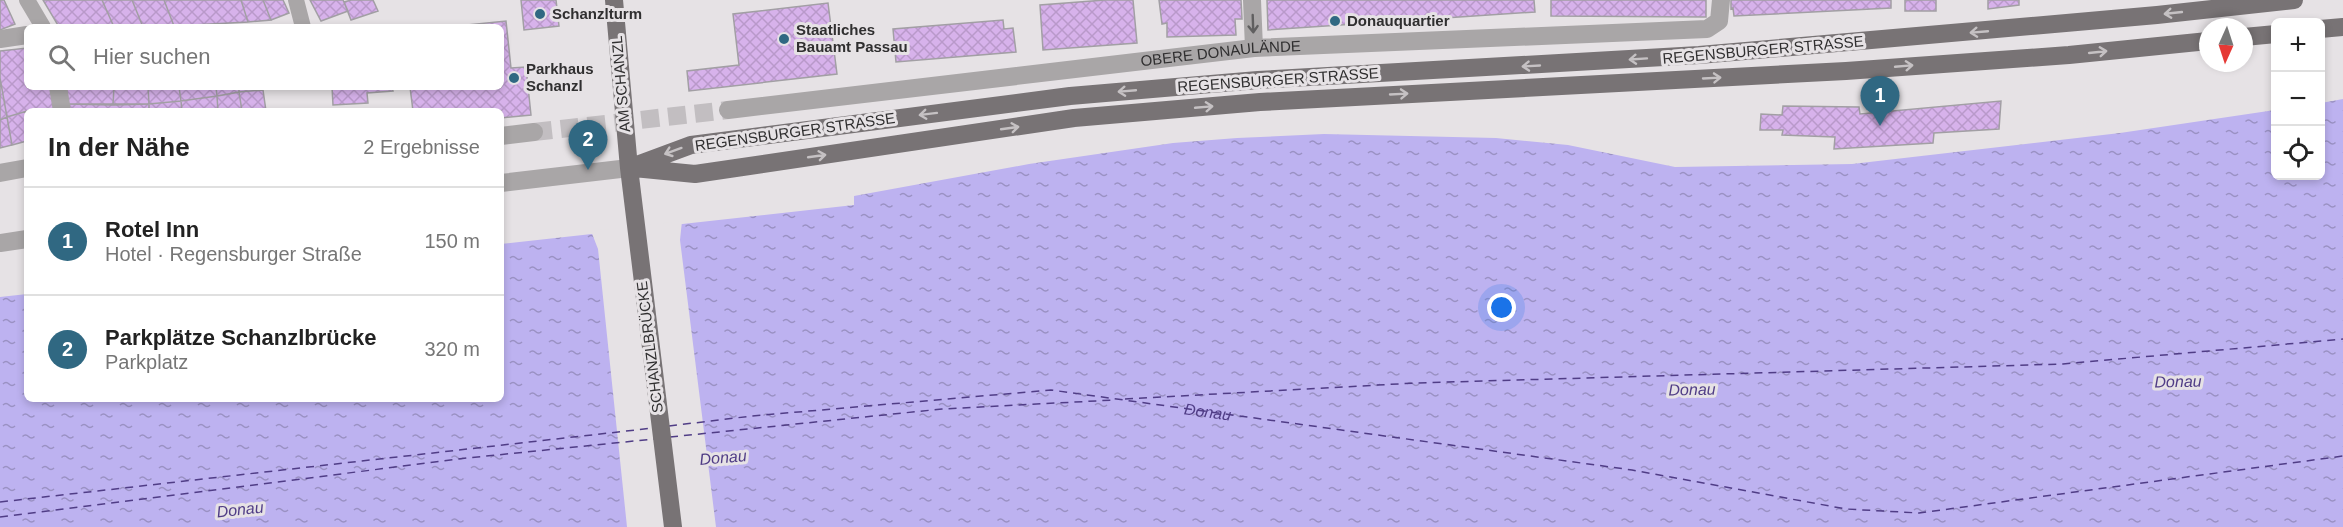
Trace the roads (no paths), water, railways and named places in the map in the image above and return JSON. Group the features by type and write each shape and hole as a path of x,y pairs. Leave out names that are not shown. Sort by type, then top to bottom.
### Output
{"main road":[{"name":"AM SCHANZL","path":"614,0 629,168"},
{"name":"REGENSBURGER STRASSE","path":"629,168 691,145 1070,96 1258,80 1590,63 1915,38 2294,0"},
{"path":"2325,29 2343,27"},
{"path":"2253,36 2271,34"},
{"name":"REGENSBURGER STRASSE","path":"629,168 695,174 1074,118 1260,102 1846,71 2069,55 2199,42"},
{"name":"SCHANZLBRÜCKE","path":"629,168 673,527"}],"street":[{"path":"27,0 41,24"},
{"path":"296,0 302,24"},
{"path":"1252,0 1254,48"},
{"name":"OBERE DONAULÄNDE","path":"728,110 1254,48 1700,30 1716,25 1721,15 1721,0"},
{"path":"0,39 24,35"},
{"path":"58,90 62,108"},
{"path":"504,136 534,132"},
{"path":"504,183 629,168"},
{"path":"0,173 24,169"},
{"path":"0,243 24,239"}],"water":[{"name":"Donau","path":"2343,99 2343,527 0,527 0,297 24,294 24,402 504,402 504,244 854,205 854,196 1029,164 1173,143 1237,138 1324,134 1496,138 1568,145 1675,167 1852,164 2120,133 2271,111 2271,180 2325,180 2325,102"}],"tunnel":[{"path":"534,132 728,110"}],"place":[{"name":"Schanzlturm","path":"540,14"},
{"name":"Donauquartier","path":"1335,21"},
{"name":"Staatliches Bauamt Passau","path":"784,39"},
{"name":"Parkhaus Schanzl","path":"514,78"},
{"name":"Rotel Inn","path":"1880,126"},
{"name":"Parkplätze Schanzlbrücke","path":"588,170"}]}
